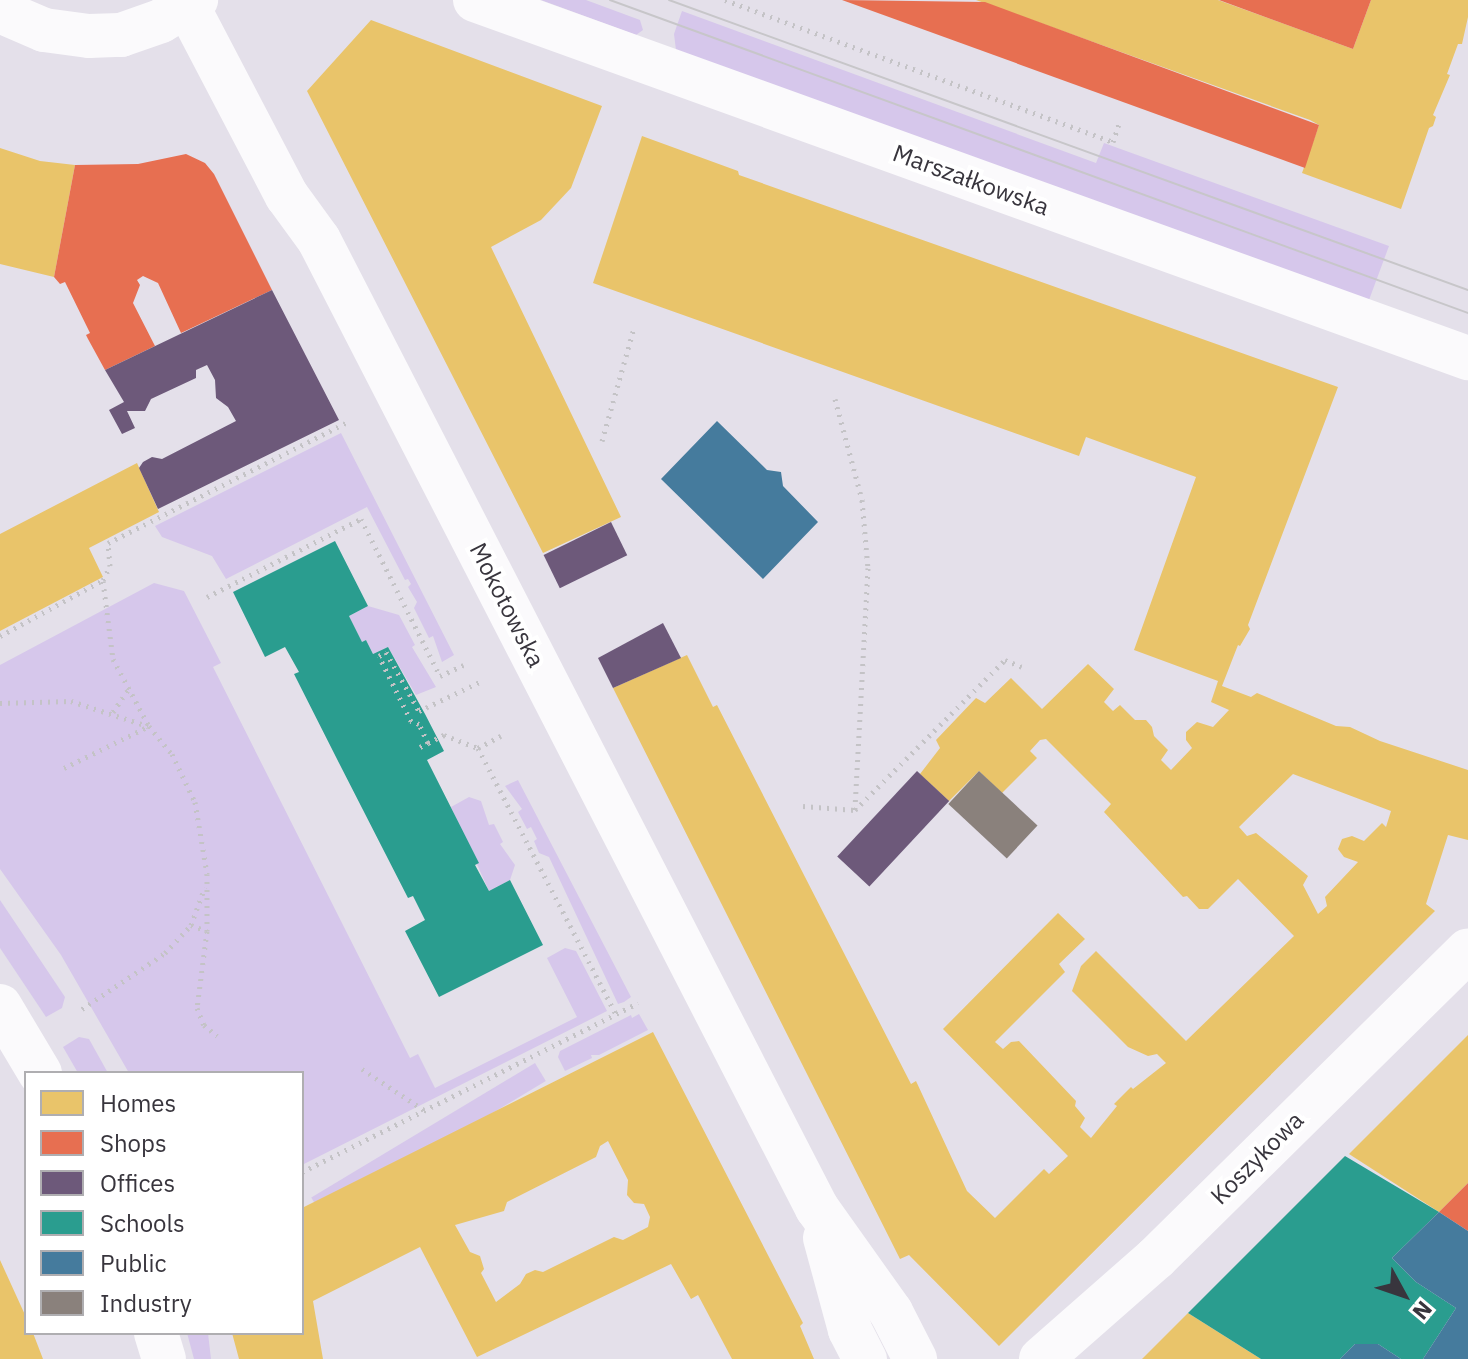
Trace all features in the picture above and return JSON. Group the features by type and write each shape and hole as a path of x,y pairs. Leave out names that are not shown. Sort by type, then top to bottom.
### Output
{"street":[{"name":"Marszałkowska","path":"475,0 1468,358"},
{"path":"0,11 44,30 89,36 121,35 192,4"},
{"name":"Mokotowska","path":"192,4 287,196 319,240 817,1208 891,1312 915,1359"},
{"name":"Koszykowa","path":"1041,1359 1156,1258 1468,950"},
{"path":"0,1006 39,1071"},
{"name":"Mokotowska","path":"817,1208 850,1330 865,1359"},
{"path":"157,1335 164,1359"}],"path":[{"path":"725,0 1113,142 1119,124"},
{"path":"602,441 634,328"},
{"path":"835,399 860,488 868,557 855,810"},
{"path":"217,1036 204,1025 197,1008 207,931 207,874 195,802 172,754 149,726 113,659 103,580 110,566 108,543 349,421"},
{"path":"207,597 361,519 440,676 464,665"},
{"path":"0,636 103,580"},
{"path":"428,743 419,724 411,721 379,656 386,652 419,711 482,681"},
{"path":"803,806 855,810 1005,660 1022,667"},
{"path":"113,713 128,690"},
{"path":"0,703 71,701 149,726"},
{"path":"64,768 149,726"},
{"path":"420,747 444,735 478,748 616,1014"},
{"path":"478,748 501,736"},
{"path":"82,1009 155,962 191,925 204,892 207,874"},
{"path":"191,925 207,931"},
{"path":"304,1171 638,1003"},
{"path":"362,1069 425,1110"}],"shaded area":[{"path":"541,0 586,0 640,20 643,30 636,35"},
{"path":"682,11 1096,163 1104,143 1389,246 1369,300 676,50 674,34"},
{"path":"341,433 454,655 442,662 433,636 429,638 414,608 417,602 408,587 411,584 408,579 405,580 367,507 226,579 212,556 162,537 155,526"},
{"path":"154,583 184,591 221,663 213,667 410,1058 418,1054 435,1088 577,1017 547,958 565,948 576,951 607,1011 304,1164 304,1071 128,1071 61,955 0,869 0,665"},
{"path":"368,606 399,615 415,645 412,647 436,687 416,695 388,647 373,654 366,640 362,642 349,616"},
{"path":"518,780 631,997 624,1002 618,1004 549,857 539,853 531,827 527,829 518,812 522,809 505,786"},
{"path":"469,797 481,801 489,825 494,824 503,842 500,844 515,865 510,880 489,891 451,807"},
{"path":"0,900 65,997 62,1008 46,1017 0,948"},
{"path":"639,1014 648,1030 599,1055 591,1055 592,1058 565,1071 558,1057 560,1051 631,1015 632,1018"},
{"path":"79,1037 89,1039 107,1071 77,1071 63,1047"},
{"path":"535,1063 546,1081 322,1215 311,1197"},
{"path":"188,1335 208,1335 211,1359 194,1359"}],"building: Homes":[{"path":"976,0 1218,0 1353,49 1371,0 1468,0 1468,17 1462,44 1458,44 1447,74 1450,75 1433,115 1436,117 1433,126 1429,128 1401,209 1302,173 1319,125 1310,120"},
{"path":"371,20 602,106 571,188 541,220 491,247 621,517 543,553 307,91"},
{"path":"642,136 738,171 739,175 1338,387 1248,625 1250,629 1238,645 1222,686 1251,697 1257,693 1336,726 1350,727 1380,741 1468,770 1468,840 1448,835 1426,904 1435,911 999,1346 909,1255 900,1259 613,688 687,655 713,707 717,705 911,1084 916,1081 967,1191 995,1218 1044,1169 1049,1174 1068,1156 943,1029 1058,913 1085,939 1059,964 1065,972 995,1042 1003,1049 1011,1042 1019,1041 1076,1101 1075,1106 1085,1118 1080,1127 1091,1138 1117,1106 1114,1104 1131,1087 1133,1089 1166,1063 1157,1054 1148,1056 1128,1047 1072,991 1081,966 1096,951 1186,1041 1294,936 1238,879 1208,909 1199,909 1187,896 1183,897 1104,812 1111,804 1046,739 1040,740 1030,751 1037,758 1002,793 979,771 949,801 920,774 940,748 936,740 976,698 985,703 1011,678 1042,709 1088,664 1114,689 1104,702 1113,711 1120,705 1135,720 1146,720 1152,727 1154,736 1168,750 1161,760 1171,770 1192,748 1186,740 1186,732 1197,722 1213,727 1229,710 1211,702 1218,681 1134,650 1196,477 1086,437 1079,456 593,283","holes":["1293,774 1391,811 1386,827 1382,823 1364,841 1352,836 1342,839 1338,849 1344,857 1358,862 1325,897 1327,906 1318,914 1303,885 1308,876 1256,833 1247,836 1239,827"]},
{"path":"0,148 40,161 75,165 54,277 0,264"},
{"path":"137,463 159,512 89,548 103,577 0,631 0,534"},
{"path":"653,1032 803,1323 800,1326 814,1359 732,1359 698,1295 691,1299 671,1264 477,1357 420,1247 313,1301 323,1359 239,1359 233,1335 304,1335 304,1207","holes":["608,1141 628,1180 627,1195 634,1203 644,1204 650,1217 648,1227 623,1240 614,1237 543,1272 535,1270 526,1274 520,1284 496,1302 481,1273 484,1269 480,1256 470,1252 455,1225 504,1211 507,1202 596,1157 600,1146"]},
{"path":"1468,1035 1468,1183 1439,1212 1349,1154"},
{"path":"0,1260 24,1313 24,1335 34,1335 43,1359 0,1359"},
{"path":"1188,1313 1261,1359 1142,1359"}],"building: Shops":[{"path":"842,0 985,2 1319,125 1305,168"},
{"path":"1219,0 1371,0 1353,49"},
{"path":"186,154 205,163 214,174 272,290 181,333 158,283 143,276 137,280 140,285 133,303 155,346 105,370 86,335 90,333 65,282 60,284 54,277 75,165 138,164"},
{"path":"1468,1183 1468,1231 1439,1212"}],"building: Offices":[{"path":"272,290 339,420 158,509 139,468 143,462 152,457 162,459 236,421 228,407 216,398 215,380 207,365 196,370 196,378 151,399 145,411 127,411 135,428 122,434 109,410 124,402 105,370"},
{"path":"611,522 627,555 560,588 544,555"},
{"path":"663,623 681,658 613,688 598,658"},
{"path":"917,771 949,801 869,887 837,857"}],"building: Schools":[{"path":"335,541 368,606 349,616 362,642 366,640 373,654 388,647 444,751 427,760 479,863 475,865 489,891 510,880 543,945 439,997 405,931 425,920 413,896 408,898 294,674 299,672 285,647 265,657 233,592"},
{"path":"1345,1156 1439,1212 1392,1258 1416,1282 1456,1308 1423,1359 1401,1359 1378,1344 1355,1344 1340,1359 1261,1359 1188,1313"}],"building: Public":[{"path":"717,421 767,470 781,472 783,486 818,522 763,579 661,479"},
{"path":"1439,1212 1468,1231 1468,1359 1423,1359 1456,1308 1416,1282 1392,1258"},
{"path":"1355,1344 1378,1344 1401,1359 1340,1359"}],"building: Industry":[{"path":"979,771 1038,826 1007,858 948,804"}],"tram line":[{"path":"610,0 1468,313"},
{"path":"669,0 1468,290"}]}
